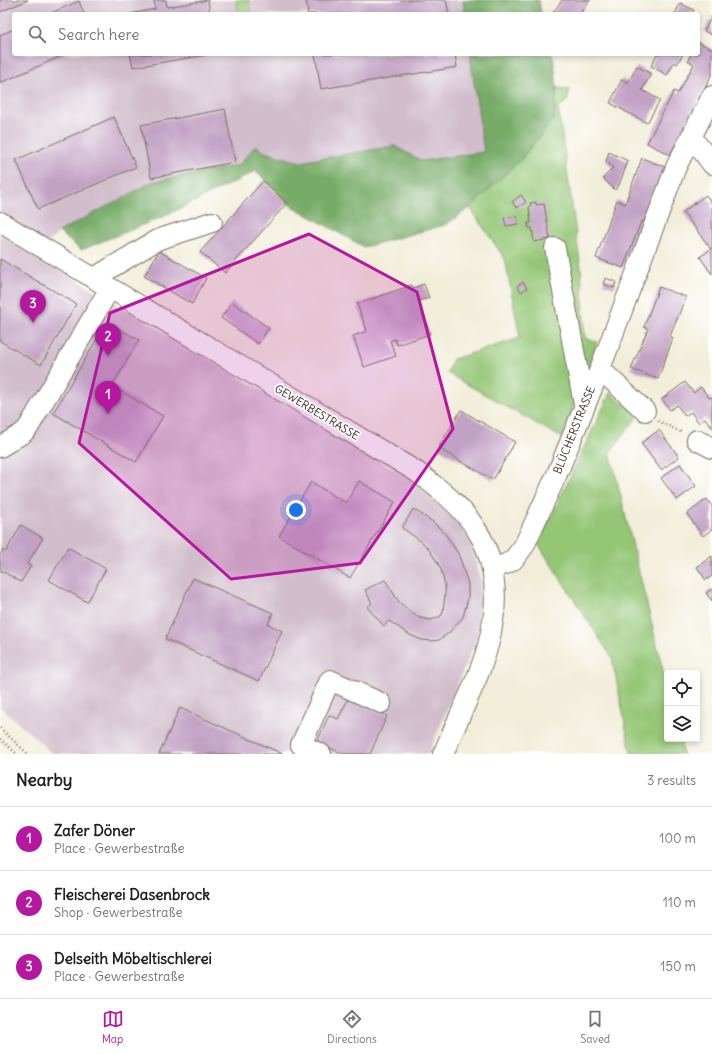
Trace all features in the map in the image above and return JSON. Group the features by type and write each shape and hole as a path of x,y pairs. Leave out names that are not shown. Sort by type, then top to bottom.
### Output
{"street":[{"name":"BLÜCHERSTRASSE","path":"492,568 506,564 513,560 524,546 557,474 600,369 676,167 712,96"},
{"path":"691,136 712,164"},
{"name":"GEWERBESTRASSE","path":"0,222 417,472 449,497 476,528 484,544 492,568"},
{"path":"0,447 23,433 28,428 102,283 157,240 212,222"},
{"path":"555,248 584,405"},
{"path":"600,369 645,411"},
{"path":"443,754 485,657 494,619 492,568"},
{"path":"321,754 301,745 330,680 381,704"}],"path":[{"path":"645,411 659,421 705,444"},
{"path":"0,728 28,754"},
{"path":"0,739 17,754"}],"highlighted area":[{"path":"309,234 417,292 453,429 360,563 231,579 79,443 110,313"}],"shaded area":[{"path":"0,0 463,0 465,12 12,12 12,56 470,56 484,152 422,161 393,146 300,162 264,152 256,145 239,165 152,182 59,232 36,255 13,242 411,480 456,519 471,544 481,582 477,637 428,754 53,754 0,707"}],"green space":[{"path":"236,0 249,0 251,12 239,12"},
{"path":"463,0 539,0 541,12 465,12"},
{"path":"470,56 552,56 557,88 554,119 520,160 470,208 445,225 364,247 290,205 256,171 165,216 81,250 59,232 152,182 239,165 256,145 264,152 300,162 394,146 422,161 484,152"},
{"path":"557,88 569,89 568,100 558,108 581,268 585,338 597,342 562,438 447,373 453,359 520,338 505,259 470,208 520,160 554,119"},
{"path":"610,393 638,416 610,452 664,675 664,742 681,742 683,754 631,754 612,658 538,544"}],"building":[{"path":"0,0 28,0 0,12"},
{"path":"154,0 166,0 167,7 208,0 210,12 140,12 155,9"},
{"path":"306,0 446,0 449,12 308,12"},
{"path":"562,0 590,0 581,12 553,12"},
{"path":"79,1 83,12 54,12"},
{"path":"680,3 694,10 692,12 676,12"},
{"path":"712,16 712,35 704,31"},
{"path":"12,30 12,56 61,56 0,83 0,35"},
{"path":"700,43 712,49 712,74 670,155 647,143 674,91 678,93 694,64 688,61 690,56 700,56"},
{"path":"130,56 201,56 133,67"},
{"path":"315,56 455,56 457,67 321,89"},
{"path":"656,56 682,56 677,64 674,62 667,75 651,66"},
{"path":"637,66 651,74 642,90 660,100 647,123 610,103 622,79 628,83"},
{"path":"225,109 235,162 151,178 141,125"},
{"path":"114,117 136,167 38,209 16,160"},
{"path":"609,152 628,161 619,185 615,190 603,178 613,168 606,161"},
{"path":"642,158 665,167 646,220 641,222 623,268 596,258 617,200 625,204"},
{"path":"263,181 287,203 225,273 200,252"},
{"path":"521,195 526,202 517,208 512,202"},
{"path":"706,195 712,204 712,274 700,257 711,249 683,212"},
{"path":"536,202 536,205 544,204 550,239 534,242 532,228 529,228 528,223 531,223 530,203"},
{"path":"516,216 518,224 506,226 504,218"},
{"path":"159,251 206,278 192,304 144,276"},
{"path":"0,259 76,304 41,365 0,341"},
{"path":"605,278 616,282 614,288 603,284"},
{"path":"523,282 527,288 521,292 517,286"},
{"path":"424,284 429,298 418,301 430,334 397,345 395,339 390,341 396,356 364,367 353,336 367,331 357,304 412,285 413,288"},
{"path":"659,287 686,297 670,336 673,338 658,379 631,369 648,329 644,327"},
{"path":"232,302 269,328 258,344 221,318"},
{"path":"107,322 139,340 112,386 163,416 136,462 53,413"},
{"path":"685,382 694,393 701,387 709,398 712,397 712,428 705,418 699,423 691,412 685,416 677,405 670,410 662,399"},
{"path":"461,410 515,442 493,480 438,448"},
{"path":"659,430 679,457 661,470 641,443"},
{"path":"680,464 696,486 677,500 661,478"},
{"path":"359,481 395,502 350,578 279,536 311,482 346,503"},
{"path":"707,499 712,506 712,529 703,536 687,514"},
{"path":"413,509 433,522 446,535 459,555 468,584 468,598 463,617 449,633 439,640 422,640 410,635 389,621 384,626 367,607 372,603 365,590 385,580 399,602 420,618 431,620 441,616 443,612 445,586 441,569 427,547 402,528"},
{"path":"21,525 43,538 27,564 31,566 21,582 0,570 0,555 3,550 6,552"},
{"path":"68,547 106,569 87,602 49,580"},
{"path":"712,556 712,576 706,580 697,567"},
{"path":"193,578 273,613 268,624 282,631 259,681 165,639"},
{"path":"712,589 712,601 706,593"},
{"path":"348,699 387,716 370,754 343,754 317,742 329,715 338,719"},
{"path":"180,708 283,754 159,754"}],"place":[{"name":"Delseith Möbeltischlerei","path":"33,323"},
{"name":"Fleischerei Dasenbrock","path":"108,356"},
{"name":"Zafer Döner","path":"108,414"}]}
